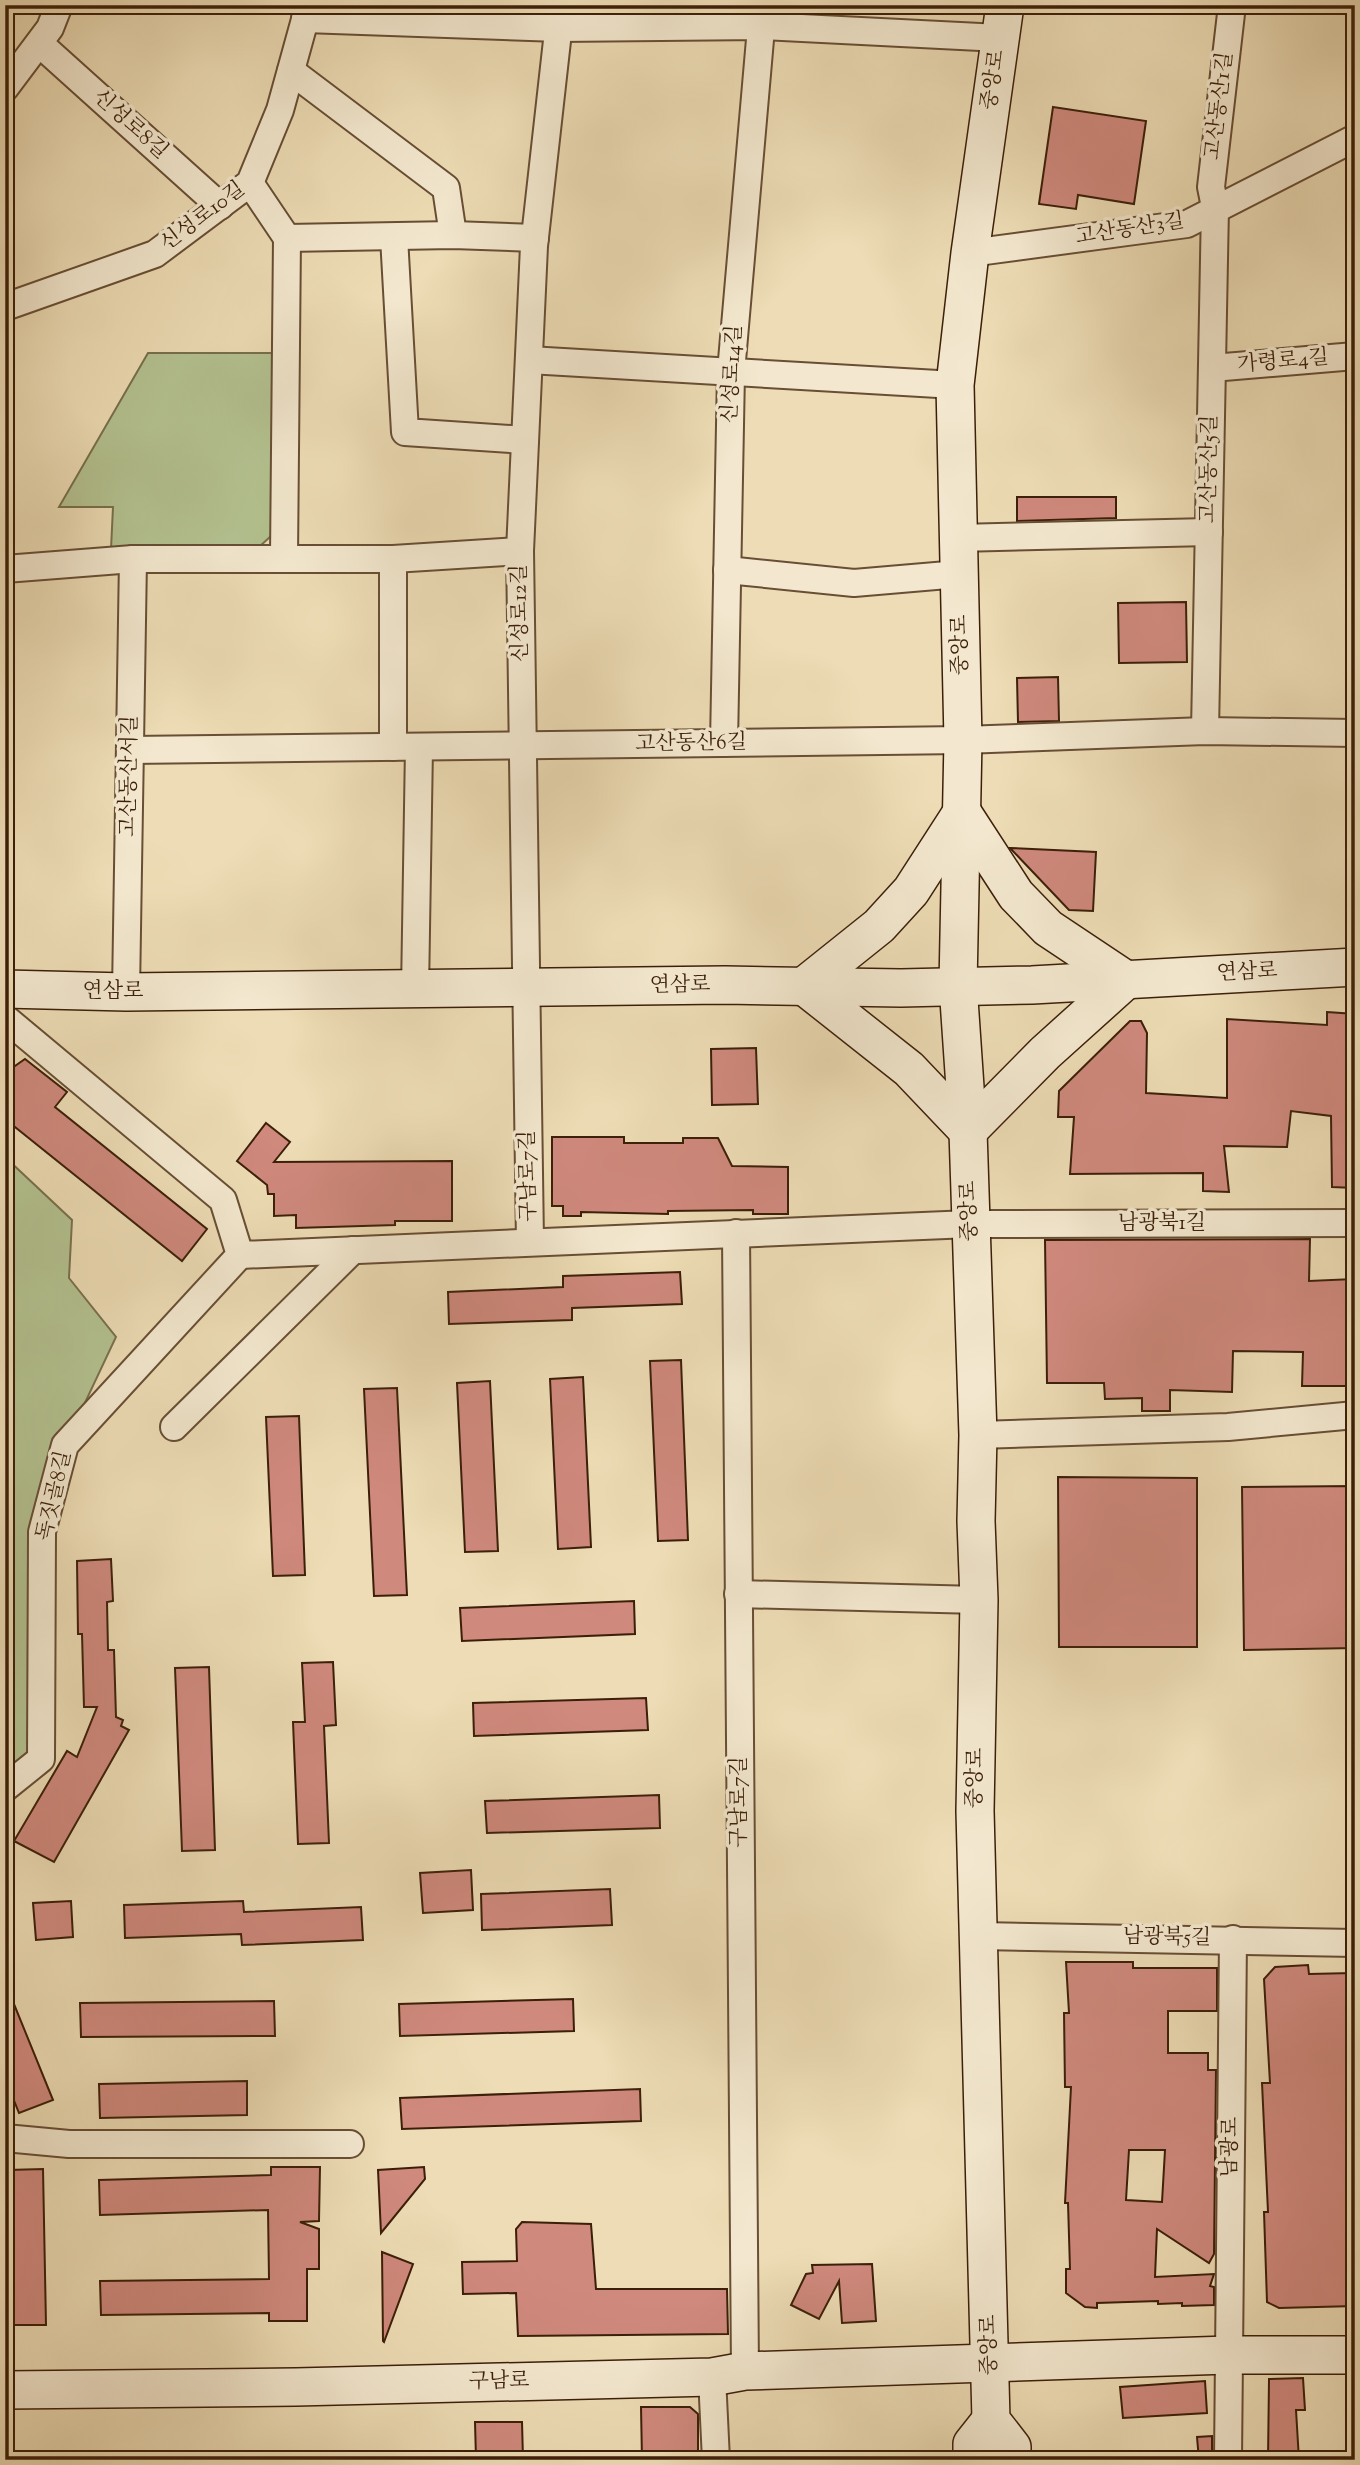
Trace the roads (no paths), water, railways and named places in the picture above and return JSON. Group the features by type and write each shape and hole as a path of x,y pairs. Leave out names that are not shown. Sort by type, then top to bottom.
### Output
{"main road":[{"name":"중앙로","path":"991,2420 975,1811 979,1600 976,1521 978,1435 968,1131 958,985 963,740 955,385 970,253 1003,21"},
{"path":"962,812 1016,895 1048,928 1126,980 1045,1052 968,1131 909,1069 804,986 879,926 911,891 962,812"},
{"name":"연삼로","path":"5,989 126,992 958,985 1126,980 1355,967"},
{"path":"991,2362 1228,2355 1355,2355"},
{"name":"구남로","path":"5,2390 296,2387 728,2374 991,2362"},
{"path":"972,2460 972,2444 991,2420 1012,2447 1012,2460"}],"street":[{"path":"5,88 40,44 59,5"},
{"name":"고산동산1길","path":"1214,207 1211,187 1232,5"},
{"path":"307,12 1003,21"},
{"name":"신성로10길","path":"5,307 155,254 250,183 280,110 307,12"},
{"name":"신성로14길","path":"724,743 731,372 762,16"},
{"name":"신성로12길","path":"527,990 520,551 535,238 560,17"},
{"name":"신성로8길","path":"40,44 219,206"},
{"path":"291,71 446,188 453,235"},
{"name":"고산동산3길","path":"970,253 1187,224 1214,207 1355,138"},
{"path":"250,183 287,238 284,557"},
{"name":"고산동산5길","path":"1205,731 1214,207"},
{"path":"287,238 453,235 535,238"},
{"path":"394,237 405,432 525,440"},
{"name":"가령로4길","path":"1212,368 1355,356"},
{"path":"529,360 955,385"},
{"path":"958,538 1209,532"},
{"path":"5,569 132,559 393,559 520,551"},
{"name":"고산동산서길","path":"126,992 132,559"},
{"path":"393,559 406,747 415,990"},
{"path":"727,570 854,583 959,574"},
{"path":"963,740 1205,731 1355,733"},
{"name":"고산동산6길","path":"130,750 963,740"},
{"name":"구남로7길","path":"527,990 530,1242 970,1224"},
{"path":"5,1018 223,1200 240,1255 530,1242"},
{"name":"남광북1길","path":"970,1224 1355,1223"},
{"name":"구남로7길","path":"716,2460 728,2374 738,1594 736,1233"},
{"path":"174,1427 352,1250"},
{"name":"독짓골8길","path":"5,1788 41,1759 42,1532 65,1444 240,1255"},
{"path":"978,1435 1228,1427 1355,1415"},
{"path":"738,1594 979,1600"},
{"name":"남광북5길","path":"980,1936 1355,1943"},
{"name":"남광로","path":"1228,2460 1233,1939"},
{"path":"5,2138 69,2144 350,2144"}]}
